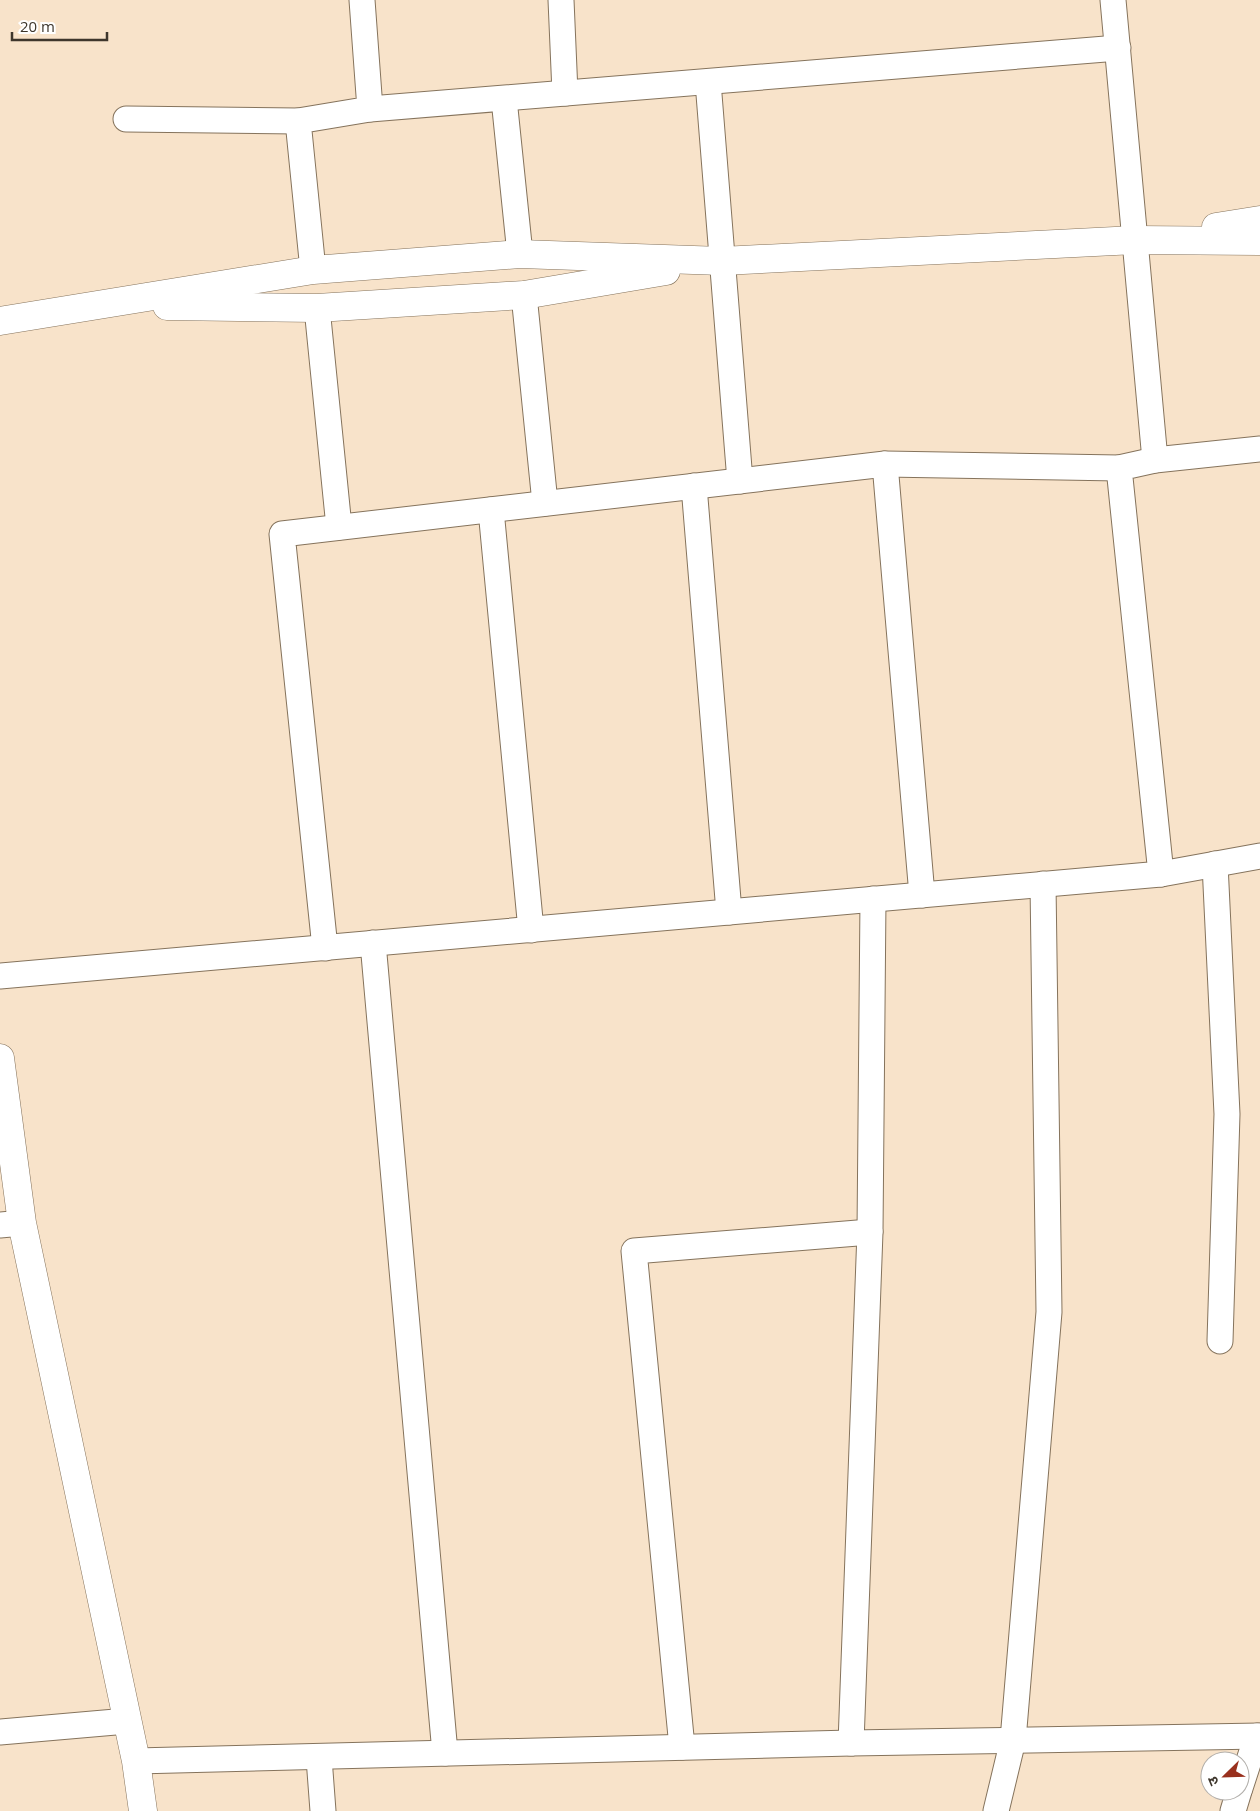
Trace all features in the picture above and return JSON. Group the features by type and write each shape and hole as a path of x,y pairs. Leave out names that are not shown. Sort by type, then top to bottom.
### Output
{"street":[{"path":"362,0 370,109"},
{"path":"561,0 565,93"},
{"path":"1113,0 1155,460"},
{"path":"126,119 298,121 370,109 1118,48"},
{"path":"708,82 740,481"},
{"path":"504,99 520,254"},
{"path":"298,121 313,270"},
{"path":"1135,240 1260,220"},
{"path":"0,321 313,270 520,254 722,261 1135,240 1260,240"},
{"path":"93,305 317,308 524,296 722,261"},
{"path":"524,296 545,503"},
{"path":"317,308 339,527"},
{"path":"325,948 282,534 885,464 1119,468 1155,460 1260,449"},
{"path":"885,464 922,895"},
{"path":"1119,468 1161,874"},
{"path":"694,486 730,912"},
{"path":"491,510 531,930"},
{"path":"0,976 1161,874 1260,856"},
{"path":"1215,864 1227,1114 1220,1341"},
{"path":"996,1811 1013,1740 1049,1312 1043,884"},
{"path":"852,1743 870,1232 873,899"},
{"path":"373,943 445,1753"},
{"path":"0,1058 11,1224 136,1761 143,1811"},
{"path":"682,1748 634,1251 870,1232"},
{"path":"0,1732 127,1721"},
{"path":"136,1761 319,1758 852,1743 1258,1736 1250,1760"},
{"path":"319,1758 323,1811"}]}
